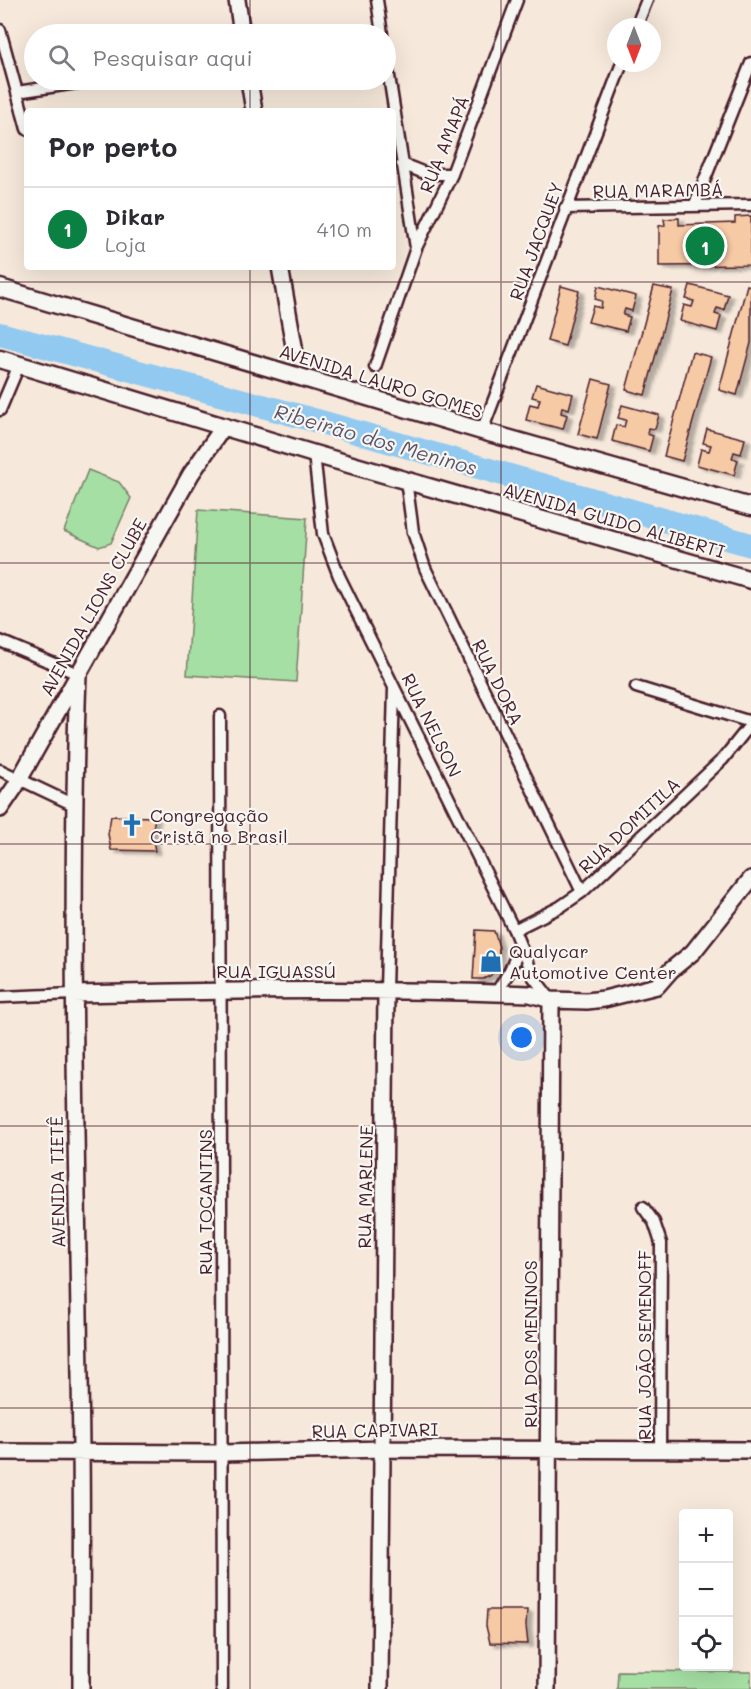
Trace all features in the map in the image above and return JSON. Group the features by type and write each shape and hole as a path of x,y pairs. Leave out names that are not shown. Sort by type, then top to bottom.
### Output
{"main road":[{"name":"AVENIDA LAURO GOMES","path":"0,288 482,431 751,507"},
{"path":"0,359 224,426"},
{"name":"AVENIDA GUIDO ALIBERTI","path":"224,426 751,580"}],"street":[{"path":"237,0 241,24"},
{"path":"377,0 381,24"},
{"name":"RUA AMAPÁ","path":"375,367 416,248 452,174 517,0"},
{"path":"640,18 647,0"},
{"path":"0,30 24,117"},
{"path":"695,204 751,63"},
{"name":"RUA JACQUEY","path":"482,431 618,72"},
{"path":"18,92 31,90"},
{"path":"251,90 254,108"},
{"path":"391,90 394,108"},
{"path":"396,124 416,248"},
{"path":"402,164 427,174 452,174"},
{"name":"RUA MARAMBÁ","path":"565,208 695,204 751,205"},
{"path":"281,270 294,346"},
{"path":"0,410 19,365"},
{"name":"AVENIDA LIONS CLUBE","path":"0,809 20,778 190,474 224,426"},
{"name":"RUA NELSON","path":"314,454 319,507 329,552 339,576 514,930 532,975 551,1000"},
{"name":"RUA DORA","path":"406,480 413,532 425,568 582,892"},
{"path":"0,641 78,674"},
{"name":"AVENIDA TIETÊ","path":"78,674 74,806 74,994 81,1452 81,1689"},
{"name":"RUA MARLENE","path":"380,1689 386,990 394,685"},
{"path":"636,687 751,723"},
{"name":"RUA TOCANTINS","path":"220,716 222,1689"},
{"name":"RUA DOMITILA","path":"514,930 560,907 582,892 723,759 751,723"},
{"path":"0,770 74,806"},
{"name":"RUA IGUASSÚ","path":"0,997 220,991 386,990 530,994 551,1000 604,999 657,986 671,970 693,952 751,879"},
{"path":"496,993 520,948"},
{"name":"RUA DOS MENINOS","path":"547,1689 551,1000"},
{"name":"RUA JOÃO SEMENOFF","path":"643,1207 654,1222 661,1243 660,1451"},
{"name":"RUA CAPIVARI","path":"0,1452 222,1453 383,1449 751,1450"}],"green space":[{"path":"88,470 119,482 131,498 111,543 99,547 64,531"},
{"path":"198,510 307,518 296,682 187,675"},
{"path":"618,1671 751,1672 751,1689 617,1689"}],"building":[{"path":"751,216 751,265 659,266 659,226 665,225 664,219 679,218 679,225 735,223 735,217"},
{"path":"690,285 728,295 724,310 717,308 715,314 721,316 717,331 680,321 684,305 692,307 694,301 686,299"},
{"path":"747,285 751,286 751,343 737,395 719,390"},
{"path":"561,286 579,291 565,346 547,341"},
{"path":"598,286 636,296 632,311 625,309 623,315 630,317 626,331 588,322 593,306 601,308 602,301 595,299"},
{"path":"654,286 673,290 645,395 626,390"},
{"path":"692,352 711,357 682,461 664,456"},
{"path":"593,379 611,384 597,439 578,434"},
{"path":"536,384 573,394 569,409 562,407 561,413 567,415 563,429 526,420 530,404 538,406 540,399 532,397"},
{"path":"622,405 659,415 655,429 648,428 647,434 653,436 649,451 612,441 616,425 624,427 626,420 618,418"},
{"path":"707,429 745,439 741,454 734,452 732,458 738,460 734,475 697,465 701,449 709,451 711,445 703,443"},
{"name":"Congregação Cristã no Brasil","path":"111,816 155,817 152,835 155,851 111,850 108,834"},
{"path":"476,930 494,931 499,947 499,966 490,976 483,979 473,979"},
{"path":"487,1610 527,1610 528,1644 490,1643 486,1626"}],"waterway":[{"name":"Ribeirão dos Meninos","path":"0,334 321,422 751,545"}],"place":[{"name":"Dikar","path":"705,246"},
{"name":"Congregação Cristã no Brasil","path":"132,825"},
{"name":"Qualycar Automotive Center","path":"491,961"}]}
